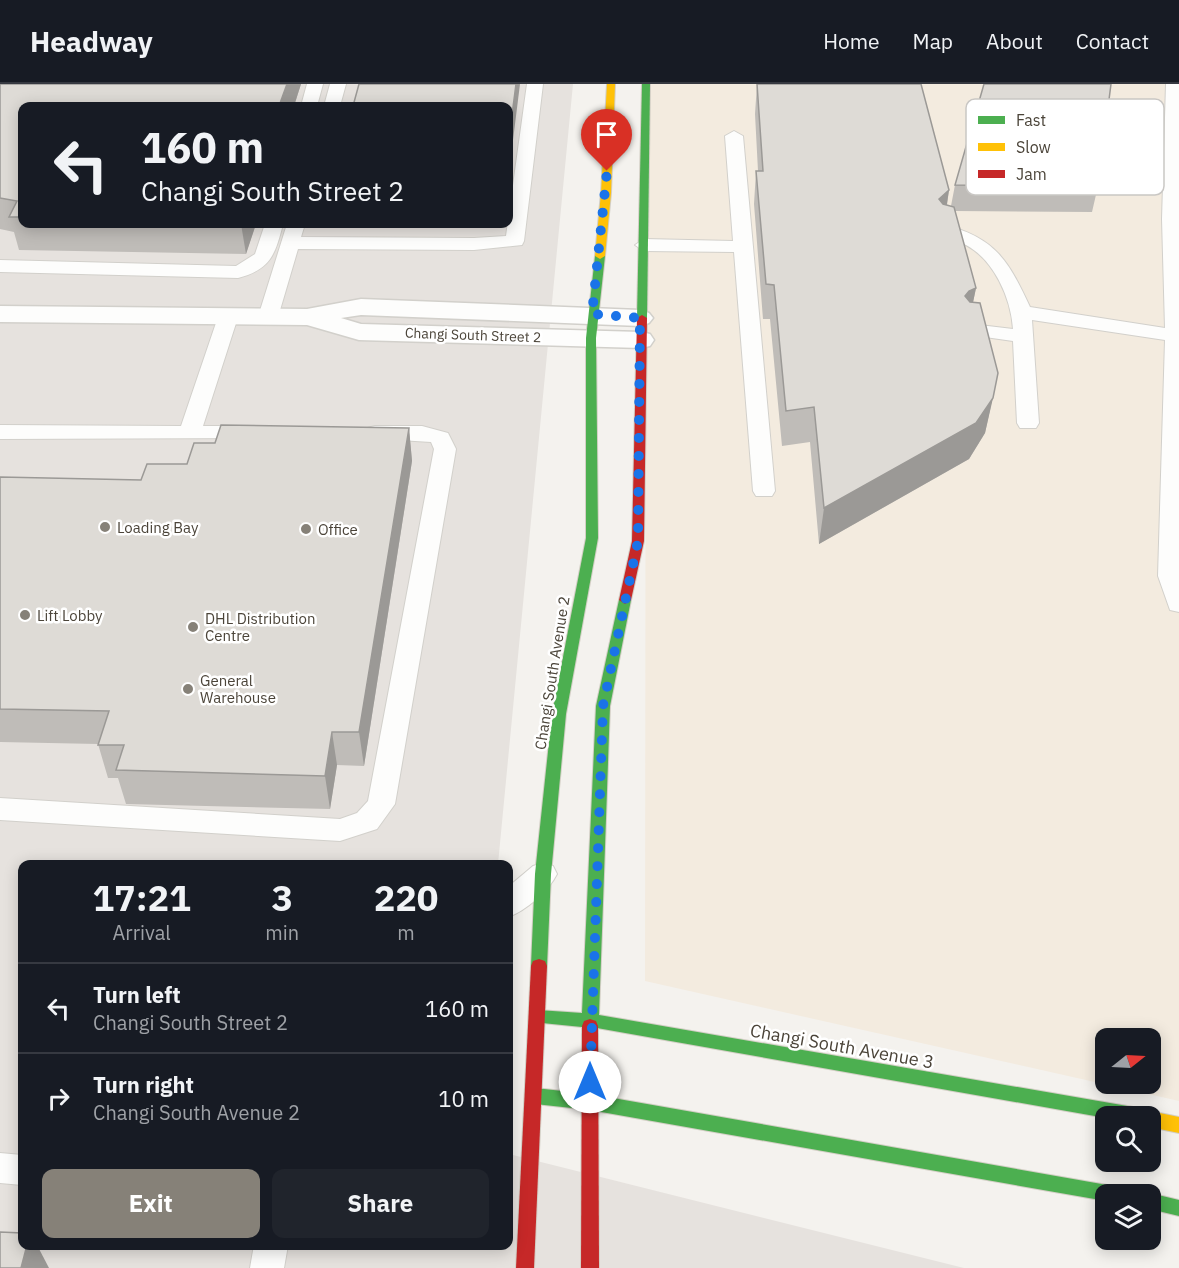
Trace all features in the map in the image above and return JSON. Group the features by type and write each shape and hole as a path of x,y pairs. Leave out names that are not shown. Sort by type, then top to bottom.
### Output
{"street":[{"name":"Changi South Avenue 2","path":"519,1252 535,1096 543,874 559,714 592,538 591,326 606,193 611,84"},
{"path":"590,1268 591,1020 603,706 638,541 646,88 664,84"},
{"name":"Changi South Street 2","path":"0,314 307,317 359,332 591,326 640,329"},
{"name":"Changi South Avenue 3","path":"538,1017 591,1020 1095,1108"},
{"path":"535,1096 590,1102 1095,1191"},
{"path":"1161,1121 1179,1125"},
{"path":"1161,1204 1179,1208"}],"lane":[{"path":"310,102 315,84"},
{"path":"333,102 338,84"},
{"path":"290,243 474,244 516,240 535,84"},
{"path":"1174,84 1171,219 1176,407 1170,576 1179,604"},
{"path":"734,135 764,490"},
{"path":"0,266 238,272 256,267 264,258 273,228"},
{"path":"268,317 295,228"},
{"path":"945,231 973,241 995,258 1022,312 1021,336 1029,423"},
{"path":"644,245 744,247"},
{"path":"1022,312 1175,336"},
{"path":"190,433 228,317"},
{"path":"971,330 1021,336"},
{"path":"0,432 271,433"},
{"path":"0,809 340,830 367,821 381,804 445,449 440,438 422,433 353,433"},
{"path":"513,901 543,874"},
{"path":"0,1168 18,1170"},
{"path":"267,1268 269,1250"}],"shaded area":[{"path":"0,84 573,84 498,860 18,860 18,1250 513,1250 513,1155 964,1268 0,1268"},
{"path":"646,84 1179,84 1179,1101 1148,1094 1161,1094 1161,1028 1095,1028 1095,1082 645,981"}],"building":[{"path":"0,84 287,84 280,102 18,102 18,217 9,217 17,201 0,198"},
{"path":"359,84 516,84 513,107 513,102 354,102"},
{"path":"757,84 921,84 949,190 939,199 943,204 954,207 976,288 965,296 970,302 980,303 998,373 993,398 976,423 824,508 814,407 786,411 774,285 766,284 756,171 763,171"},
{"path":"984,84 1111,84 1109,99 980,99"},
{"path":"966,147 966,185 955,185"},
{"name":"DHL Distribution Centre","path":"221,425 409,428 359,732 332,732 325,776 116,770 124,745 98,745 109,711 0,709 0,477 141,480 147,464 187,464 194,443 215,443"},
{"path":"0,1232 18,1233 18,1250 26,1250 21,1268 0,1268"}],"traffic: fast":[{"path":"642,318 646,84"},
{"path":"539,966 543,874 559,714 592,538 591,338 600,256"},
{"path":"590,1026 603,706 625,600"},
{"path":"538,1017 590,1020 1095,1108"},
{"path":"535,1096 590,1102 1095,1191"},
{"path":"1161,1204 1179,1208"}],"traffic: slow":[{"path":"600,256 606,193 611,84"},
{"path":"1161,1121 1179,1125"}],"traffic: jam":[{"path":"625,600 638,541 642,318"},
{"path":"525,1268 539,966"},
{"path":"590,1026 590,1268"}],"place":[{"name":"Loading Bay","path":"105,527"},
{"name":"Office","path":"306,529"},
{"name":"Lift Lobby","path":"25,615"},
{"name":"DHL Distribution Centre","path":"193,627"},
{"name":"General Warehouse","path":"188,689"}],"route":[{"path":"590,1082 603,706 638,541 640,318 592,314 607,171"}]}
